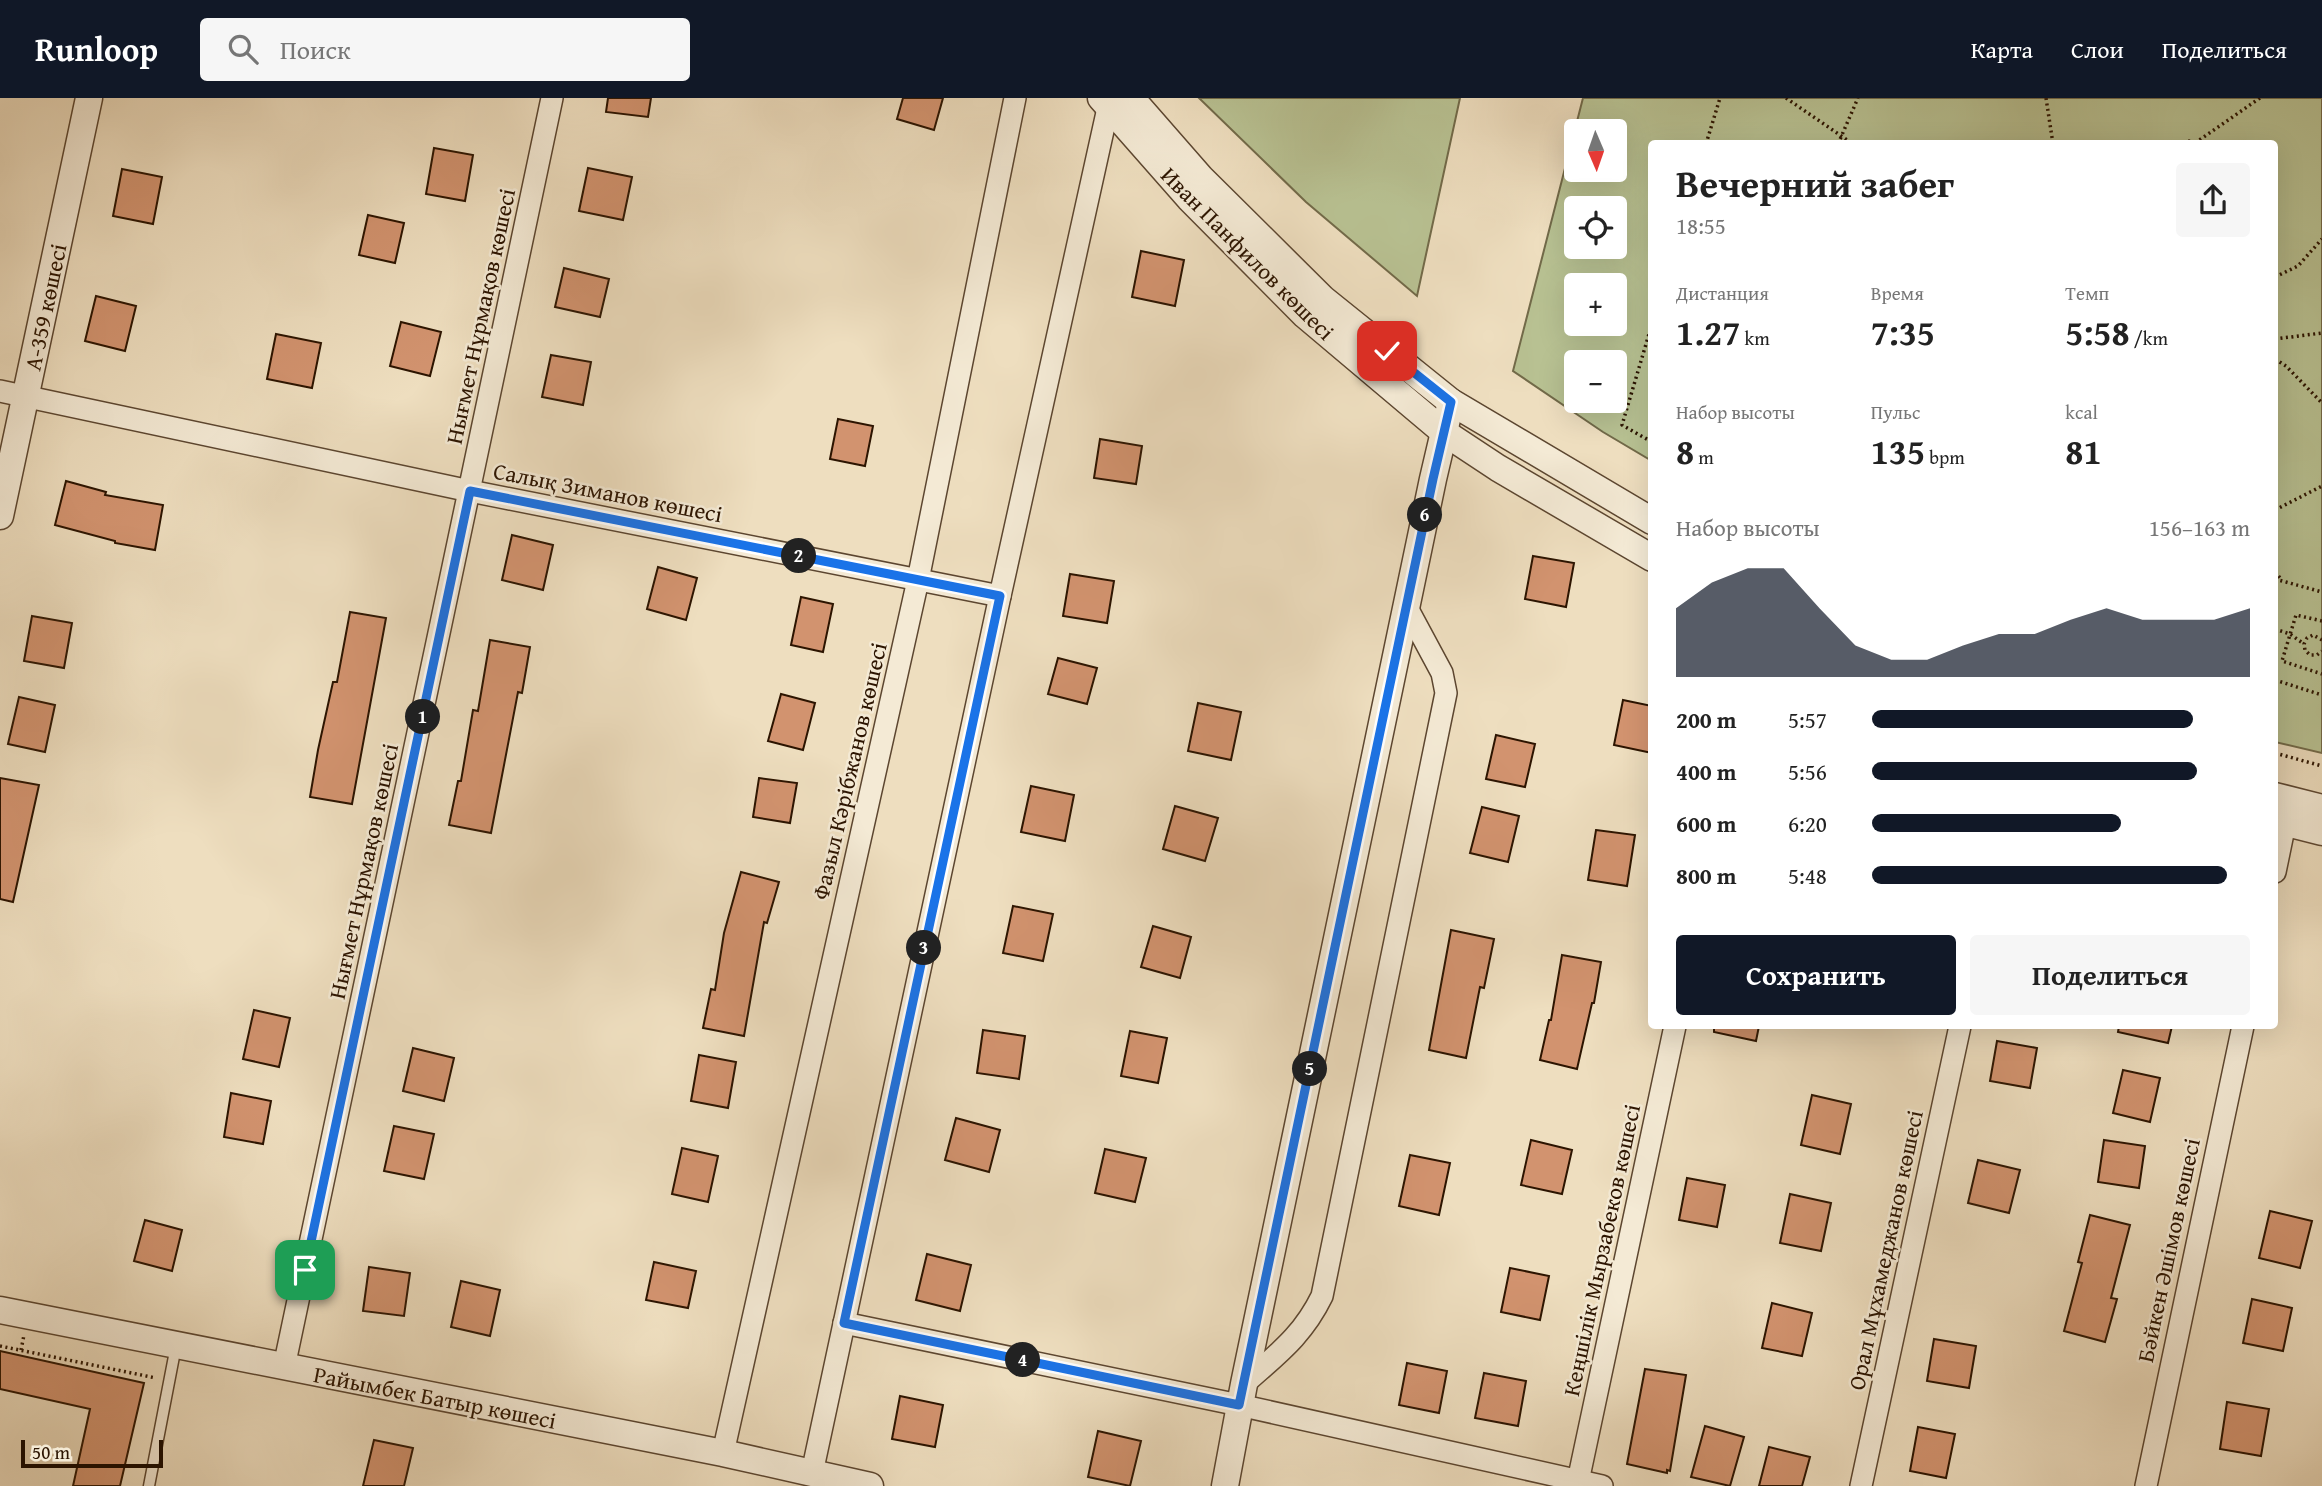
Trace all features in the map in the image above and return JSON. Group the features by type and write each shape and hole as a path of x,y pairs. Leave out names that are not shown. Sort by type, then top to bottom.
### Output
{"street":[{"name":"А-359 көшесі","path":"0,516 13,393 89,98"},
{"name":"Нығмет Нұрмақов көшесі","path":"284,1367 552,98"},
{"name":"Фазыл Кәрібжанов көшесі","path":"723,1453 918,580 1015,98"},
{"name":"Иван Панфилов көшесі","path":"1114,100 1201,178 1323,299 1451,402 1648,520"},
{"name":"Иван Панфилов көшесі","path":"1114,100 1189,198 1305,315 1445,433 1497,468 1648,556"},
{"path":"812,1473 1000,596 1114,100"},
{"name":"Салық Зиманов көшесі","path":"13,393 470,491 1000,596"},
{"path":"1225,1486 1241,1395 1451,402"},
{"path":"1241,1395 1296,1339 1311,1319 1322,1296 1446,693 1442,673 1406,606"},
{"path":"2281,810 2322,808"},
{"path":"2281,810 2322,832"},
{"path":"2278,841 2281,810"},
{"name":"Кеңшілік Мырзабеков көшесі","path":"1578,1483 1674,1029"},
{"name":"Орал Мұхамеджанов көшесі","path":"1861,1486 1960,1029"},
{"name":"Бәйкен Әшімов көшесі","path":"2146,1486 2242,1029"},
{"name":"Райымбек Батыр көшесі","path":"0,1310 723,1453 870,1486"},
{"path":"844,1323 1241,1395 1578,1483 1602,1486"}],"lane":[{"path":"149,1486 176,1346"}],"path":[{"path":"1707,140 1720,98"},
{"path":"1786,98 1847,140"},
{"path":"1840,140 1858,98"},
{"path":"2046,98 2052,140"},
{"path":"2199,140 2260,98"},
{"path":"2278,276 2298,267 2322,239"},
{"path":"2278,339 2322,333"},
{"path":"1648,340 1622,425 1648,440"},
{"path":"2278,361 2322,403"},
{"path":"2278,508 2322,486"},
{"path":"2278,575 2284,581"},
{"path":"2278,580 2322,592"},
{"path":"2322,621 2296,615 2282,661 2322,674"},
{"path":"2278,630 2290,634 2304,644"},
{"path":"2322,640 2313,635 2307,638 2304,644 2310,655 2317,655 2322,651"},
{"path":"2278,681 2322,695"},
{"path":"2278,754 2322,766"},
{"path":"0,1346 170,1380"}],"green space":[{"path":"1199,98 1460,98 1417,296 1306,202"},
{"path":"1583,98 2322,98 2322,753 2278,743 2278,140 1648,140 1648,459 1575,413 1627,413 1627,350 1564,350 1564,406 1513,371 1564,172 1564,182 1628,182 1628,119 1578,119"}],"building":[{"path":"608,98 651,98 648,117 606,112"},
{"path":"903,98 943,98 934,130 897,119"},
{"path":"434,148 473,155 465,201 426,194"},
{"path":"588,168 632,177 623,220 579,211"},
{"path":"122,169 162,177 153,224 113,216"},
{"path":"368,215 404,223 395,263 359,255"},
{"path":"1141,251 1184,260 1175,306 1132,297"},
{"path":"564,268 609,279 600,317 555,307"},
{"path":"96,296 136,306 125,351 85,341"},
{"path":"401,322 441,332 430,376 390,366"},
{"path":"276,334 321,343 312,388 267,379"},
{"path":"551,355 591,362 583,405 542,397"},
{"path":"838,419 873,426 865,466 830,459"},
{"path":"1100,439 1142,446 1136,484 1094,478"},
{"path":"66,481 106,492 105,495 163,505 155,550 115,543 55,525"},
{"path":"512,535 553,545 543,590 502,580"},
{"path":"1533,556 1574,563 1566,607 1525,599"},
{"path":"658,567 697,578 686,620 647,609"},
{"path":"1070,574 1114,581 1107,623 1063,616"},
{"path":"801,597 833,604 823,652 791,645"},
{"path":"350,612 386,618 352,804 310,797 318,750 333,682 337,682"},
{"path":"32,616 72,623 64,668 24,661"},
{"path":"490,640 530,647 522,693 518,692 491,833 449,825 458,781 461,781 473,710 478,711"},
{"path":"1058,658 1097,668 1087,704 1048,694"},
{"path":"781,694 815,703 803,750 768,741"},
{"path":"19,697 55,705 45,752 8,744"},
{"path":"1623,700 1648,705 1648,752 1614,745"},
{"path":"1198,703 1241,712 1231,760 1188,751"},
{"path":"1496,735 1535,744 1525,787 1486,779"},
{"path":"0,778 39,785 13,902 0,899"},
{"path":"759,778 797,783 790,823 753,817"},
{"path":"1031,786 1074,795 1065,841 1021,832"},
{"path":"1175,806 1218,818 1205,861 1163,849"},
{"path":"1482,807 1519,816 1508,862 1470,853"},
{"path":"1596,830 1635,835 1627,886 1588,880"},
{"path":"741,872 779,882 767,923 764,922 744,1036 703,1028 711,989 715,990 724,933"},
{"path":"1013,906 1053,914 1043,961 1003,953"},
{"path":"1153,926 1191,937 1180,978 1141,967"},
{"path":"1451,930 1494,939 1484,988 1480,987 1466,1058 1429,1050"},
{"path":"1562,955 1601,962 1594,1003 1577,1069 1540,1060 1551,1020"},
{"path":"254,1010 290,1018 279,1067 243,1059"},
{"path":"1714,1029 1758,1029 1756,1041 1714,1032"},
{"path":"2118,1029 2171,1029 2168,1043 2118,1032"},
{"path":"983,1030 1025,1036 1019,1079 977,1073"},
{"path":"1130,1031 1167,1038 1158,1083 1121,1076"},
{"path":"1997,1041 2037,1048 2030,1088 1990,1081"},
{"path":"413,1048 454,1058 444,1101 403,1091"},
{"path":"699,1055 736,1062 728,1108 691,1101"},
{"path":"2123,1070 2160,1078 2150,1122 2113,1113"},
{"path":"231,1093 271,1101 263,1144 224,1137"},
{"path":"1812,1095 1851,1104 1840,1154 1801,1145"},
{"path":"956,1118 1000,1130 989,1172 945,1160"},
{"path":"394,1126 434,1134 424,1179 384,1171"},
{"path":"1531,1140 1572,1150 1562,1194 1521,1185"},
{"path":"2104,1140 2145,1146 2139,1188 2098,1182"},
{"path":"682,1148 718,1156 708,1202 672,1194"},
{"path":"1105,1149 1146,1158 1135,1202 1095,1193"},
{"path":"1410,1155 1450,1163 1439,1215 1399,1206"},
{"path":"1978,1160 2020,1170 2009,1213 1968,1203"},
{"path":"1687,1178 1725,1185 1717,1227 1679,1220"},
{"path":"1790,1194 1831,1203 1821,1251 1780,1243"},
{"path":"2270,1211 2312,1221 2300,1268 2259,1258"},
{"path":"2090,1215 2130,1225 2111,1298 2117,1299 2105,1342 2064,1331 2082,1263 2078,1262"},
{"path":"145,1220 182,1230 172,1271 134,1261"},
{"path":"927,1254 971,1265 960,1311 916,1300"},
{"path":"654,1262 696,1271 688,1308 646,1300"},
{"path":"369,1267 410,1273 404,1316 363,1311"},
{"path":"1510,1268 1549,1276 1540,1320 1501,1312"},
{"path":"461,1281 500,1290 490,1336 451,1327"},
{"path":"2252,1299 2292,1308 2283,1351 2243,1343"},
{"path":"1772,1303 1812,1313 1802,1356 1762,1348"},
{"path":"1934,1339 1976,1346 1969,1388 1927,1381"},
{"path":"0,1351 144,1383 120,1486 73,1486 90,1409 0,1389"},
{"path":"1407,1363 1447,1371 1439,1413 1399,1405"},
{"path":"1645,1369 1686,1375 1670,1471 1667,1470 1667,1473 1627,1464"},
{"path":"1484,1373 1526,1381 1518,1426 1475,1418"},
{"path":"900,1396 943,1405 935,1447 892,1439"},
{"path":"2227,1402 2269,1409 2261,1456 2220,1449"},
{"path":"1705,1426 1744,1437 1730,1486 1691,1477"},
{"path":"1918,1427 1955,1434 1946,1478 1910,1471"},
{"path":"1098,1431 1141,1441 1130,1486 1088,1477"},
{"path":"374,1440 413,1448 404,1486 363,1486"},
{"path":"1769,1447 1810,1457 1802,1486 1759,1486"}],"route":[{"path":"305,1270 470,491 1000,596 844,1323 1239,1405 1451,402 1387,351"}]}
